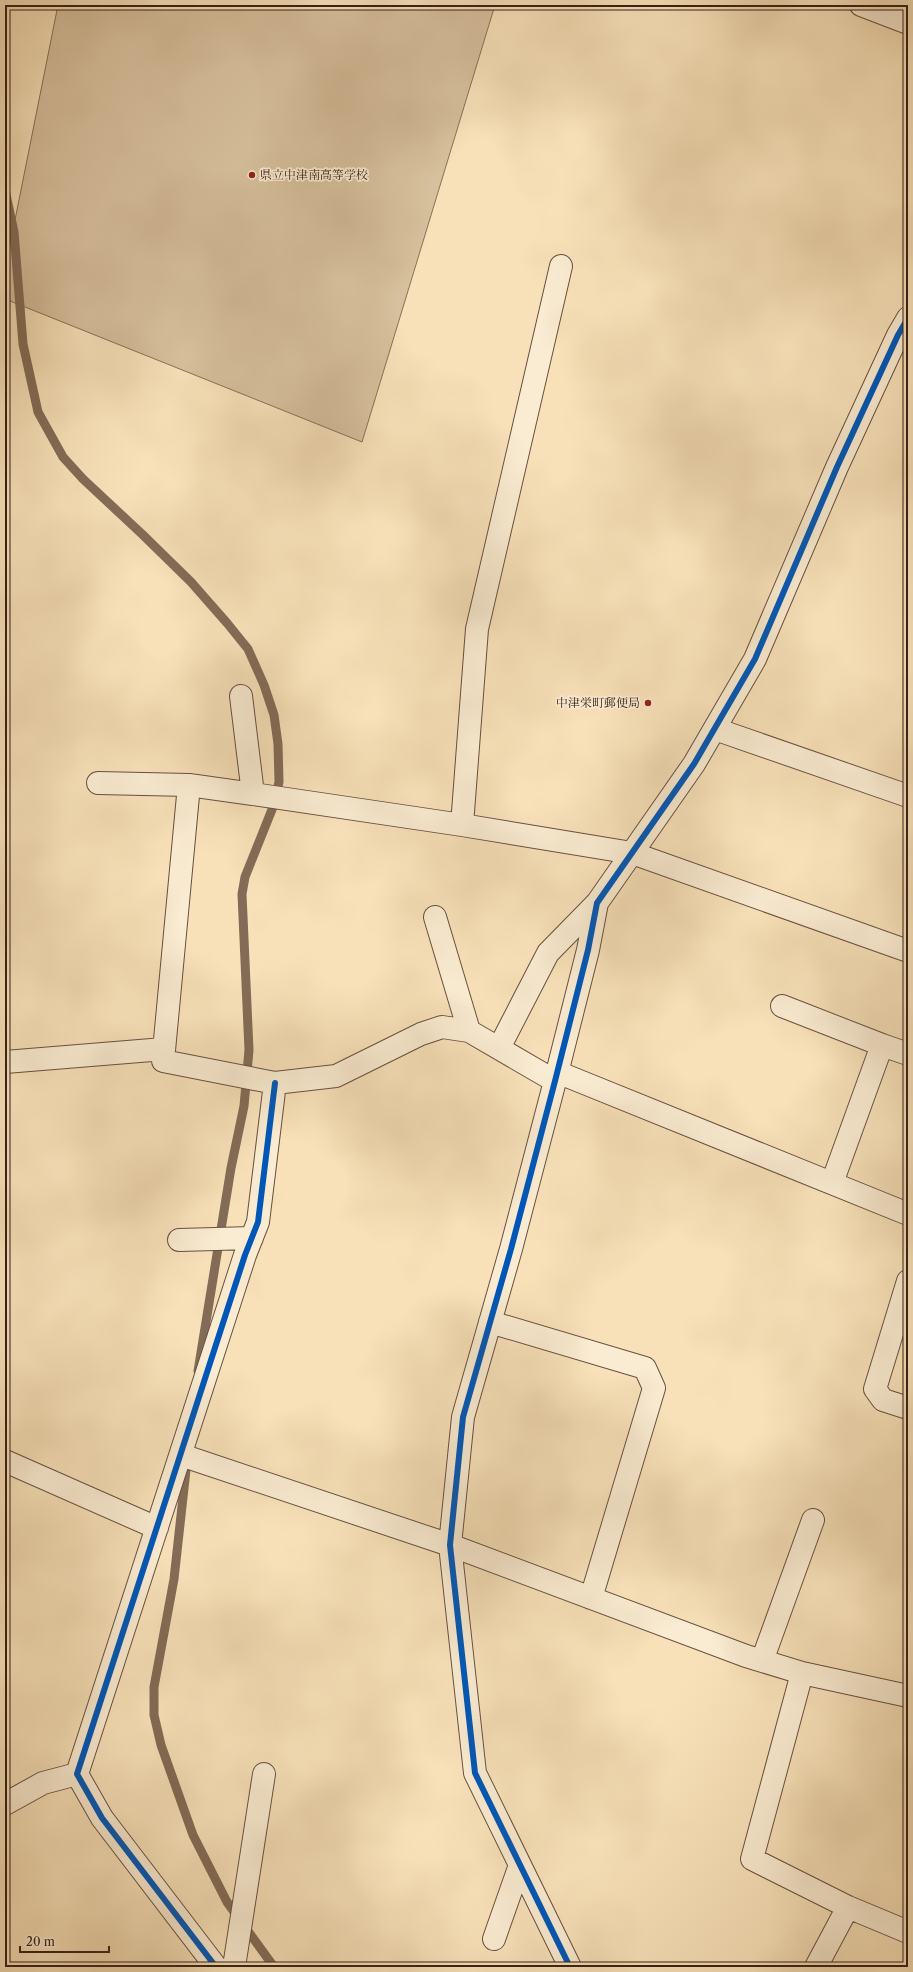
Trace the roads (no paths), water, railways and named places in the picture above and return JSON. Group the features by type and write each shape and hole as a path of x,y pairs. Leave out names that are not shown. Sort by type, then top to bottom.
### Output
{"street":[{"path":"861,5 908,22"},
{"path":"462,825 477,629 561,266"},
{"path":"499,1048 548,953 597,903 694,764 755,659 837,467 898,335 908,318"},
{"path":"241,696 253,794"},
{"path":"715,729 908,796"},
{"path":"98,783 189,785 462,825 632,853 908,951"},
{"path":"189,785 162,1061 275,1083 336,1076 421,1034 442,1027 469,1031 499,1048 556,1076 908,1214"},
{"path":"570,1967 475,1773 450,1545 463,1417 556,1076 588,950 597,903"},
{"path":"436,917 469,1031"},
{"path":"782,1006 908,1054"},
{"path":"832,1183 882,1045"},
{"path":"5,1062 164,1049"},
{"path":"216,1967 102,1818 77,1774 180,1455 258,1222 275,1083"},
{"path":"179,1240 252,1238"},
{"path":"908,1281 875,1389 883,1400 908,1408"},
{"path":"490,1322 646,1368 654,1388 592,1598"},
{"path":"180,1455 450,1545 762,1661 802,1673 908,1696"},
{"path":"5,1461 157,1528"},
{"path":"762,1661 813,1520"},
{"path":"802,1673 752,1859 848,1907 908,1932"},
{"path":"5,1804 43,1783 77,1774"},
{"path":"234,1967 264,1774"},
{"path":"494,1939 520,1865"},
{"path":"816,1967 848,1907"}],"waterway":[{"path":"5,190 14,232 23,344 38,412 63,457 83,479 191,582 248,649 264,685 274,715 278,744 279,782 273,807 245,877 242,894 249,1050 244,1106 231,1168 198,1371"},
{"path":"187,1461 174,1579 154,1687 154,1715 161,1745 193,1835 227,1902 274,1967"}],"place":[{"name":"県立中津南高等学校","path":"252,175"},
{"name":"中津栄町郵便局","path":"648,703"}]}
